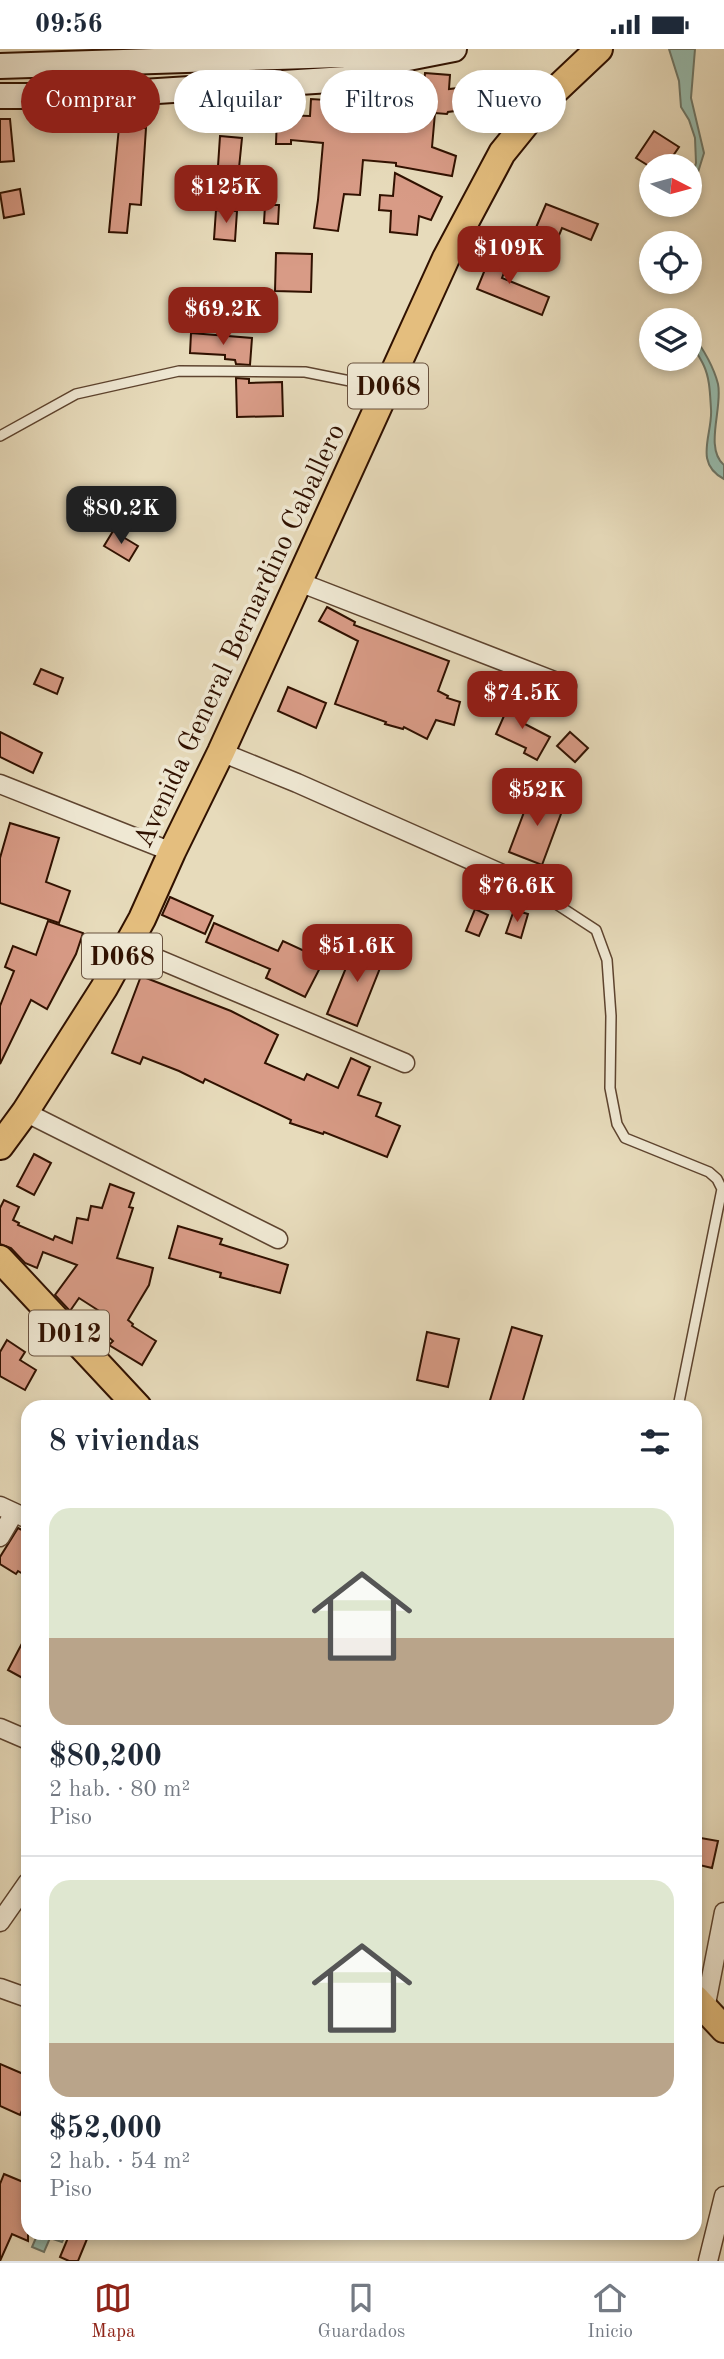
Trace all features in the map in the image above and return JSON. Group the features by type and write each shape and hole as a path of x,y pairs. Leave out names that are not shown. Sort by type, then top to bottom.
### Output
{"main road":[{"name":"Avenida General Bernardino Caballero","path":"0,1146 25,1112 104,988 142,919 446,258 502,153 544,101 599,49"},
{"name":"D012","path":"0,1259 131,1400"},
{"path":"702,2006 724,2029"}],"street":[{"path":"160,91 346,79 398,60 454,49"},
{"path":"0,65 51,61 79,64 339,55 398,60"},
{"path":"79,64 79,70"},
{"path":"0,96 21,96"},
{"path":"299,582 567,686"},
{"path":"221,752 527,885"},
{"path":"0,784 172,852"},
{"path":"127,946 405,1063"},
{"path":"25,1112 278,1239"},
{"path":"0,1537 14,1513"},
{"path":"0,1728 21,1736"},
{"path":"0,1922 21,1892"},
{"path":"702,1996 724,1912"},
{"path":"0,1988 21,1996"},
{"path":"708,2261 724,2196"}],"lane":[{"path":"0,436 76,394 178,371 306,372 386,389"},
{"path":"527,885 596,930 607,960 611,1016 610,1088 617,1124 625,1138 709,1172 717,1179 722,1189 679,1400"}],"shaded area":[{"path":"669,49 695,49 691,98 704,153 702,159 702,154 696,154 695,138 681,107 679,81"},
{"path":"702,349 718,384 715,449 724,465 724,479 709,465 707,456 711,409 702,361"},
{"path":"35,2240 49,2240 44,2252 32,2247"}],"building":[{"path":"438,74 450,75 452,111 438,113"},
{"path":"311,99 320,100 320,133 433,133 432,147 456,156 452,176 396,166 396,163 363,160 360,195 344,194 338,231 314,228 323,143 291,140 291,144 276,144 276,133 306,133 306,116 310,116"},
{"path":"0,119 10,119 14,161 0,162"},
{"path":"654,131 679,147 674,154 639,154 639,160 636,158"},
{"path":"118,133 146,133 141,205 130,204 127,233 109,232"},
{"path":"220,136 242,138 239,168 218,166"},
{"path":"395,173 442,197 431,220 419,216 417,235 390,232 391,211 379,210 380,195 393,196"},
{"path":"20,189 24,214 4,218 0,193"},
{"path":"546,204 598,224 591,240 562,228 555,245 532,237"},
{"path":"265,205 279,205 278,224 264,223"},
{"path":"216,210 237,211 235,241 214,239"},
{"path":"493,250 510,257 502,278 549,297 542,315 477,289"},
{"path":"276,253 312,254 311,292 275,291"},
{"path":"191,333 252,338 250,365 236,364 235,360 225,359 225,355 190,353"},
{"path":"236,378 249,379 249,383 282,382 283,416 237,417"},
{"path":"113,531 138,546 129,561 104,546"},
{"path":"327,607 355,622 354,625 449,661 438,691 448,696 447,698 460,702 454,725 436,720 427,739 404,727 403,729 385,724 386,722 335,704 358,641 319,621"},
{"path":"41,669 63,678 57,694 34,684"},
{"path":"288,687 326,703 316,728 278,711"},
{"path":"511,700 528,707 521,722 550,737 537,760 524,753 526,748 496,734"},
{"path":"0,732 42,753 33,773 0,757"},
{"path":"570,732 588,748 575,762 557,746"},
{"path":"532,791 565,803 542,865 509,852"},
{"path":"10,823 59,838 46,882 70,891 59,923 0,903 0,858"},
{"path":"170,897 213,916 205,934 162,915"},
{"path":"475,909 488,915 479,936 466,931"},
{"path":"514,910 528,914 521,938 506,933"},
{"path":"48,921 83,933 76,954 47,1009 31,1000 0,1064 0,1006 14,971 5,967 13,946 36,955"},
{"path":"214,923 278,951 283,941 324,960 305,997 266,978 270,969 206,942"},
{"path":"357,941 386,953 357,1026 327,1014"},
{"path":"141,976 231,1011 278,1035 265,1063 304,1080 307,1074 338,1088 351,1058 370,1067 358,1095 381,1103 376,1116 400,1126 387,1157 324,1132 323,1134 290,1123 291,1120 205,1079 203,1083 143,1057 140,1064 112,1053"},
{"path":"34,1154 51,1163 34,1195 17,1186"},
{"path":"110,1184 134,1193 129,1207 133,1208 117,1258 153,1268 149,1285 128,1320 132,1326 156,1341 142,1365 109,1345 113,1341 98,1328 107,1316 79,1298 70,1311 55,1295 77,1265 43,1252 37,1268 25,1263 11,1248 0,1244 0,1208 4,1200 19,1207 13,1220 19,1223 18,1225 53,1240 55,1236 72,1243 77,1218 88,1220 91,1206 102,1208"},
{"path":"178,1226 222,1239 220,1244 288,1265 280,1293 220,1277 221,1273 169,1258"},
{"path":"512,1327 542,1336 523,1400 490,1400"},
{"path":"427,1332 459,1339 448,1387 417,1380"},
{"path":"7,1340 25,1352 20,1360 36,1370 25,1390 0,1376 0,1352"},
{"path":"18,1528 21,1530 21,1573 18,1571 16,1574 0,1564 0,1557"},
{"path":"21,1645 21,1677 8,1670"},
{"path":"702,1838 718,1841 712,1868 702,1866"},
{"path":"0,2064 21,2073 21,2113 20,2115 0,2106"},
{"path":"4,2174 21,2181 21,2238 12,2234 0,2261 0,2184"},
{"path":"67,2240 87,2240 78,2261 60,2257"}]}
